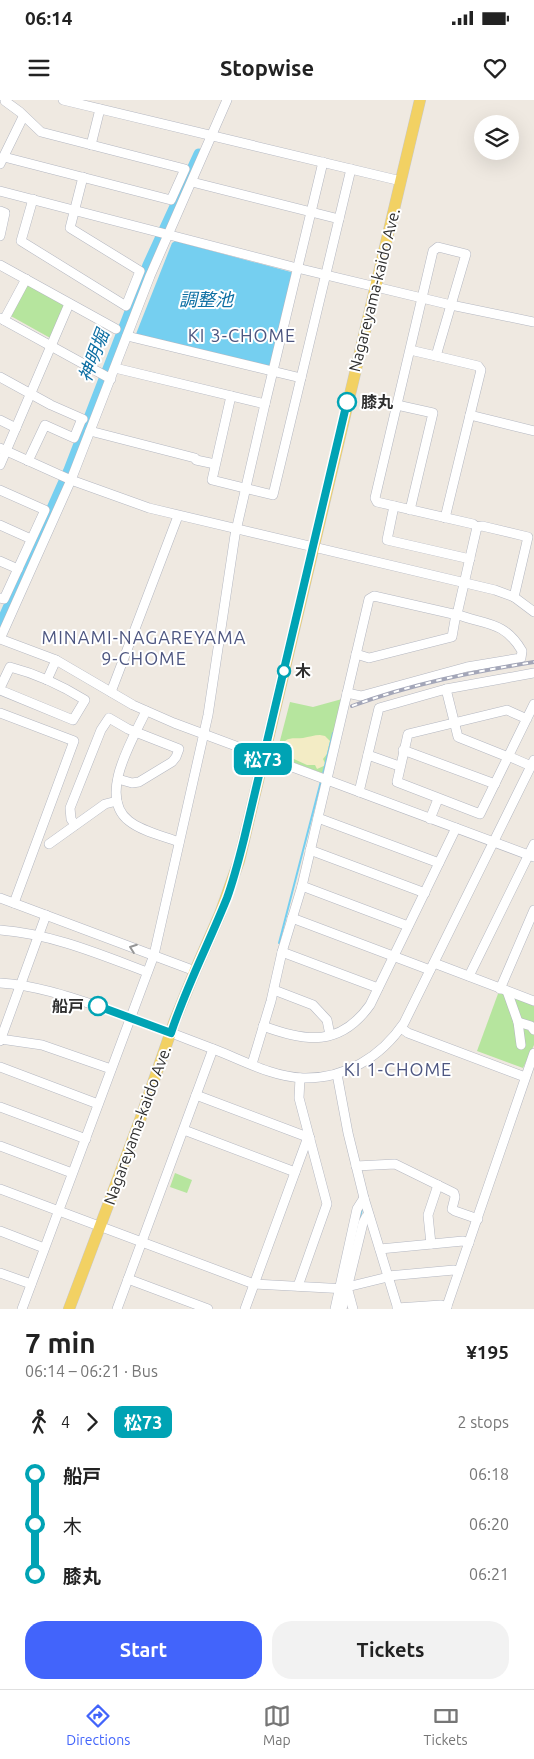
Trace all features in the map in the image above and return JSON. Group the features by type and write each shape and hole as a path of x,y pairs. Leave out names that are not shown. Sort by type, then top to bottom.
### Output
{"main road":[{"name":"Nagareyama-kaido Ave.","path":"69,1309 171,1033 235,875 420,100"}],"street":[{"path":"63,100 401,181"},
{"path":"227,100 209,134 192,182 164,234 115,368 107,377 90,431 67,479 0,639 56,660 146,711 531,856"},
{"path":"3,101 20,112 23,117 41,132 185,169 171,200 83,177 2,161 23,117"},
{"path":"91,145 100,109"},
{"path":"22,1309 154,955 203,734 236,530 323,162"},
{"path":"231,396 212,480 273,495 351,169"},
{"path":"33,200 21,241 126,306 140,271 70,228 83,177"},
{"path":"192,182 339,220"},
{"path":"0,191 326,275 451,305 534,322"},
{"path":"0,210 5,213 0,236"},
{"path":"436,356 466,254 438,248 433,251 375,498 377,502 473,524 477,527 482,526 531,537 514,598"},
{"path":"0,265 116,329"},
{"path":"26,279 2,319 107,377"},
{"path":"0,466 3,449 16,428 70,304"},
{"path":"127,336 301,378"},
{"path":"410,350 478,366 481,370 445,518"},
{"path":"115,368 265,404"},
{"path":"0,377 82,420 74,438 45,425 28,461"},
{"path":"397,405 432,413 410,510"},
{"path":"470,415 534,431"},
{"path":"0,420 16,428"},
{"path":"90,431 215,464"},
{"path":"3,449 67,479 116,498 178,516 495,590 514,598 534,612"},
{"path":"0,490 45,510 4,599 0,598"},
{"path":"394,506 387,540 470,559"},
{"path":"111,692 178,516"},
{"path":"0,525 31,539"},
{"path":"356,654 369,658 452,637 477,527"},
{"path":"0,561 18,569"},
{"path":"252,1064 302,886 369,598 456,614 482,621 499,628 518,644 522,651 520,658 441,674 361,696 348,693"},
{"path":"47,680 56,660"},
{"path":"10,667 47,680 85,700 73,720 0,689 10,667"},
{"path":"359,792 379,708 446,689 534,673"},
{"path":"0,984 56,993 131,1018 282,1075 300,1078 337,1074 355,1067 376,1055 392,1040 401,1028 533,763 508,756 458,737 446,689"},
{"path":"527,719 507,710 408,734 396,780 399,784 480,814 508,756 527,719 534,704"},
{"path":"146,711 123,762 118,779 117,801 122,814 134,825 180,842"},
{"path":"0,713 74,741 14,903"},
{"path":"75,825 71,819 70,808 101,730 109,718 136,732 179,750 172,762 139,782 132,783 118,779"},
{"path":"404,750 495,784"},
{"path":"368,755 399,766"},
{"path":"430,818 438,799"},
{"path":"49,844 105,804 117,801"},
{"path":"318,818 439,863"},
{"path":"263,1026 288,1036 319,1038 345,1028 359,1018 370,1005 456,828"},
{"path":"468,976 531,856 534,844"},
{"path":"310,850 424,893"},
{"path":"302,886 408,926"},
{"path":"0,898 195,971"},
{"path":"521,1045 518,1022 504,990 534,910"},
{"path":"46,915 40,936 0,1040 42,1045 111,1069"},
{"path":"292,918 393,956 468,976 534,999"},
{"path":"0,930 66,942 147,972"},
{"path":"282,952 378,988"},
{"path":"274,990 313,1005 327,1020 330,1035"},
{"path":"518,1022 527,1024 534,1030"},
{"path":"401,1028 408,1033 525,1076"},
{"path":"117,1309 213,1049"},
{"path":"337,1074 348,1133 364,1198 398,1309 441,1305 446,1308 534,1053"},
{"path":"0,1067 98,1104"},
{"path":"298,1286 327,1204 299,1098 300,1078"},
{"path":"196,1095 309,1137"},
{"path":"0,1107 86,1139"},
{"path":"184,1130 295,1172"},
{"path":"245,1309 309,1137"},
{"path":"0,1146 72,1173"},
{"path":"356,1166 395,1164 454,1193 452,1209 455,1212 478,1219"},
{"path":"431,1244 428,1215 438,1185"},
{"path":"0,1189 254,1284 345,1288 388,1277 454,1270 458,1272"},
{"path":"342,1309 357,1209 364,1198"},
{"path":"335,1309 345,1288 363,1223 366,1217 369,1216"},
{"path":"0,1231 44,1248"},
{"path":"380,1249 463,1241 470,1243"},
{"path":"0,1273 31,1284"},
{"path":"128,1279 208,1309"},
{"path":"345,1288 353,1309"}],"green space":[{"path":"27,285 31,285 64,304 65,307 52,339 9,315"},
{"path":"342,699 325,771 322,773 276,756 290,702 313,707"},
{"path":"499,991 534,1004 534,1045 523,1068 477,1051"},
{"path":"175,1173 192,1180 187,1193 170,1187"}],"sand":[{"path":"320,735 325,736 330,741 327,754 323,759 326,765 317,769 315,765 307,765 283,754 281,751 286,740"}],"water":[{"name":"調整池","path":"175,241 293,274 269,367 136,334 172,243"}],"waterway":[{"name":"神明堀","path":"0,626 69,470 148,265 199,154"},
{"path":"323,774 333,733"},
{"path":"279,943 321,781"},
{"path":"358,1226 362,1209"}],"railway":[{"path":"352,706 397,691 442,680 534,662"}],"bus line":[{"name":"松73","path":"98,1006 171,1033 184,997 228,896 244,839 347,402"}],"place":[{"name":"膝丸","path":"347,402"},
{"name":"木","path":"284,671"},
{"name":"船戸","path":"98,1006"}],"district":[{"name":"KI 3-CHOME","path":"242,336"},
{"name":"MINAMI-NAGAREYAMA 9-CHOME","path":"144,648"},
{"name":"KI 1-CHOME","path":"398,1070"}]}
